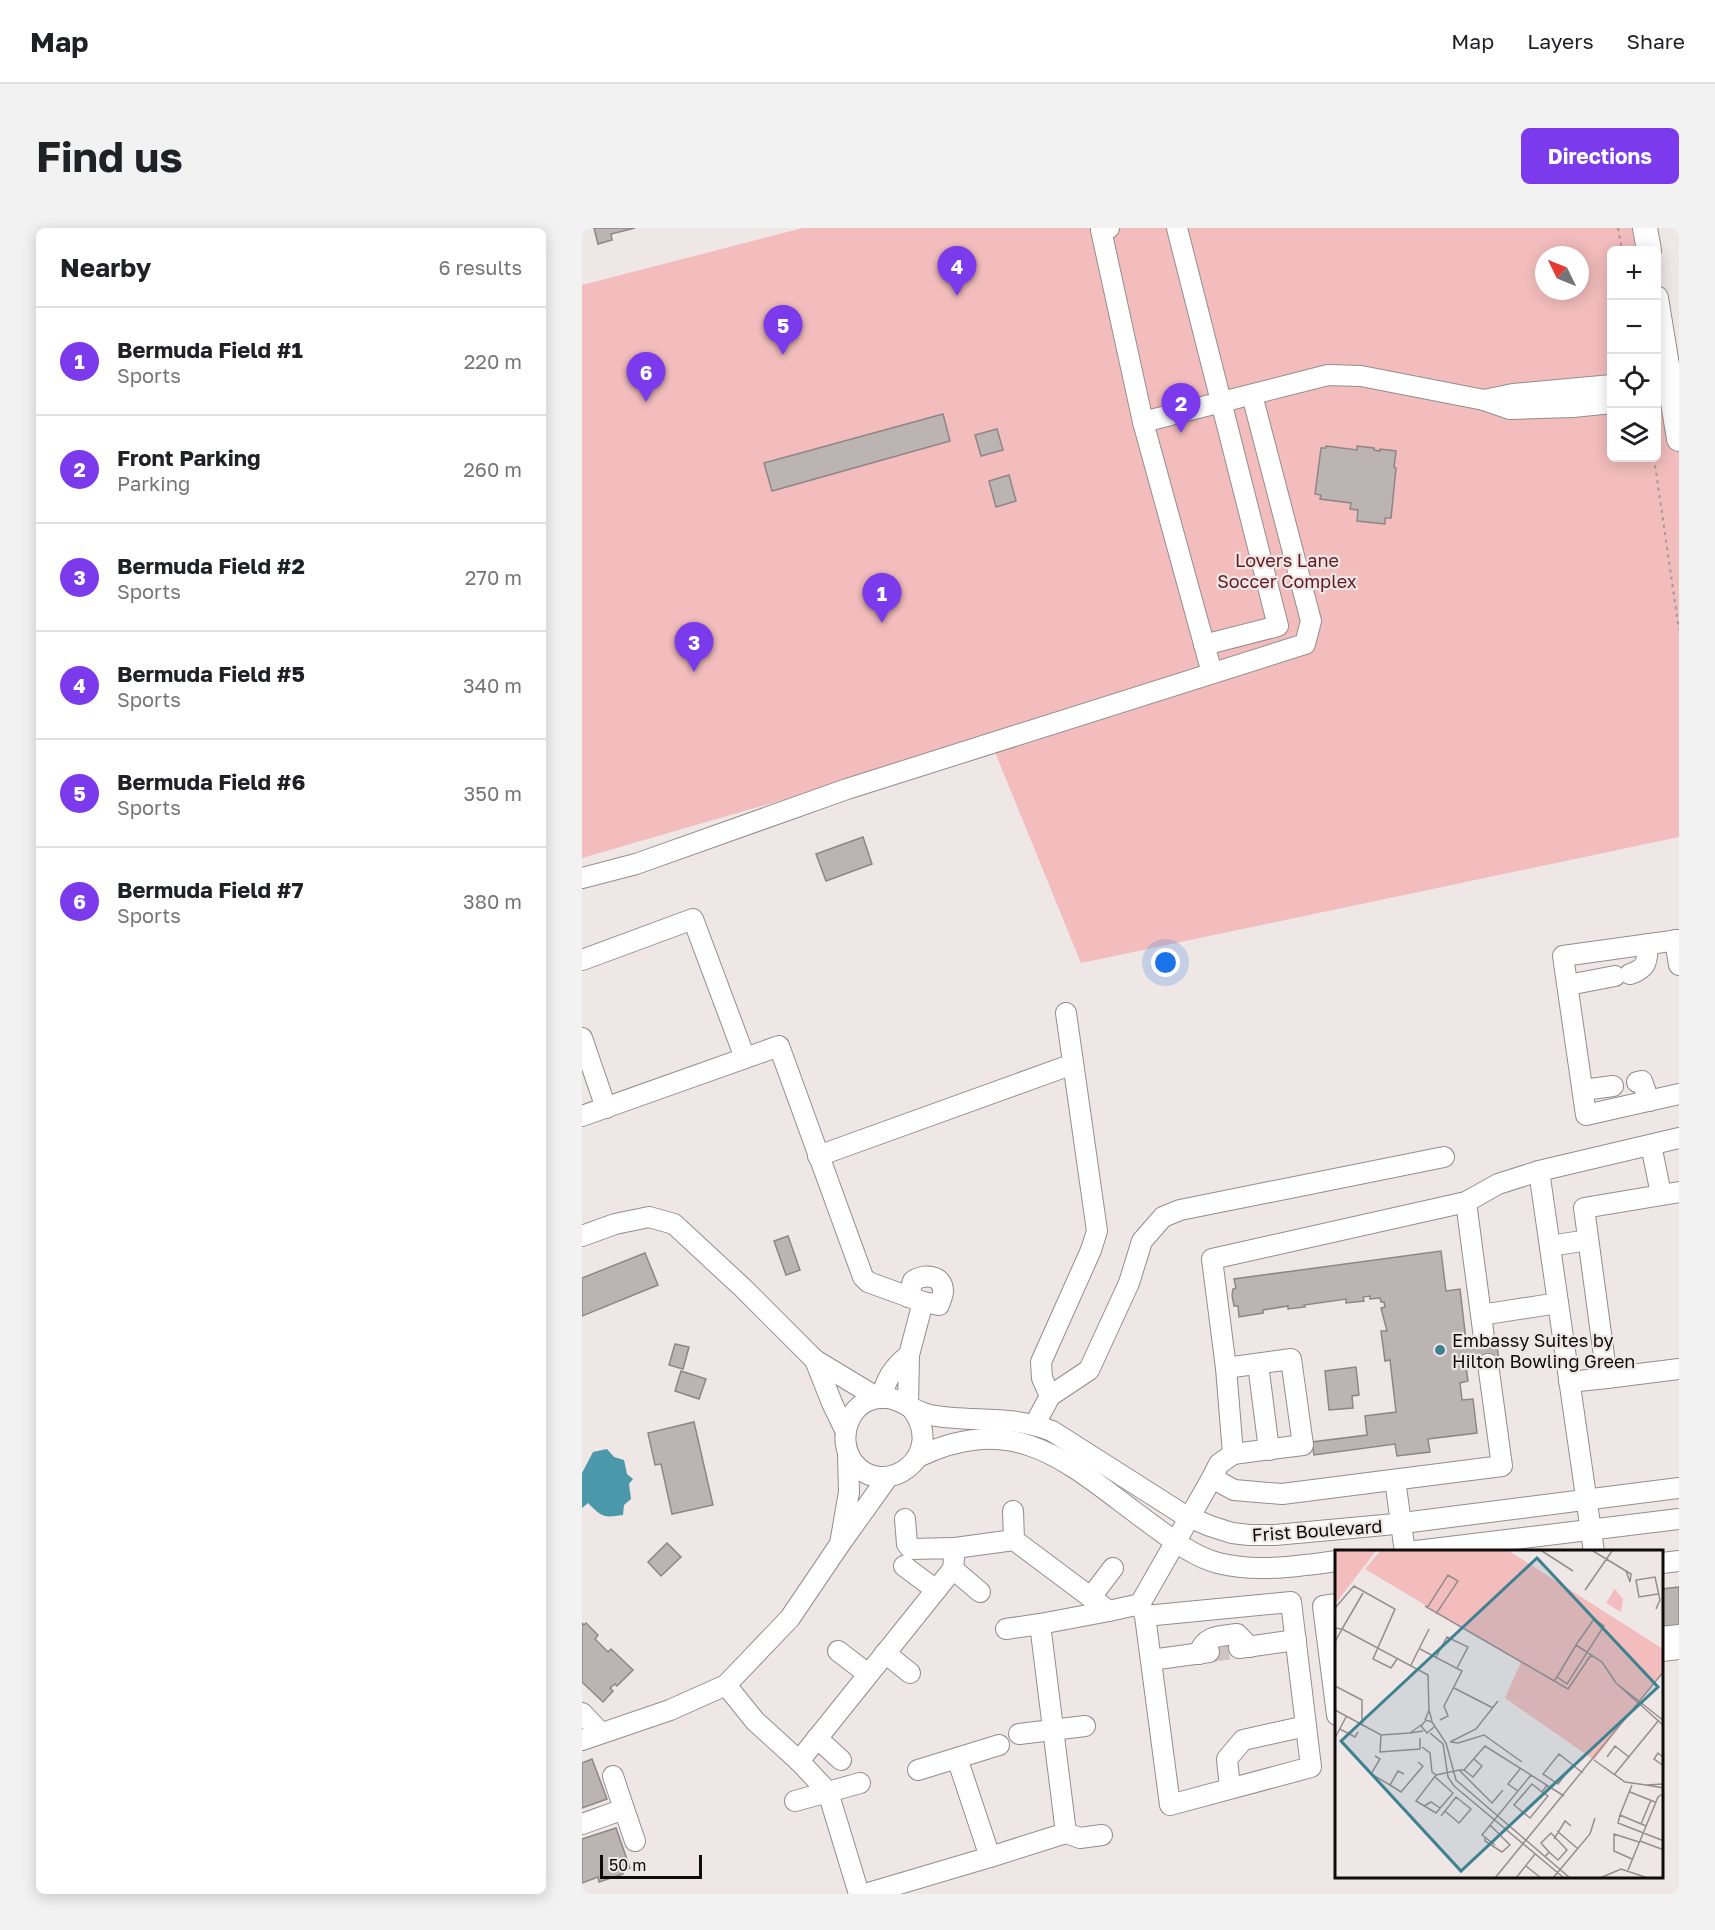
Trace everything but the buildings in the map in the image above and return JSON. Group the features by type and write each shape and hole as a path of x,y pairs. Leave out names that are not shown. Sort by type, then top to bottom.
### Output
{"main road":[{"path":"1645,228 1648,246"},
{"path":"1656,300 1679,439"}],"street":[{"path":"1109,228 1101,230 1143,422 1212,673"},
{"path":"1177,228 1278,626 1204,645"},
{"path":"1143,422 1328,375 1361,376 1484,400 1510,409 1607,403"},
{"path":"1484,400 1513,394 1607,385"},
{"path":"582,878 636,864 847,789 1305,644 1311,621 1252,395"},
{"path":"582,960 693,919 745,1058"},
{"path":"1679,965 1677,940 1563,956 1586,1115 1679,1094"},
{"path":"1568,985 1642,970 1646,964 1648,944"},
{"path":"1050,1396 1042,1378 1041,1362 1097,1231 1066,1013"},
{"path":"582,1038 606,1108"},
{"path":"582,1116 779,1046 863,1277 916,1299 909,1355 910,1408 922,1427 922,1448 918,1457"},
{"path":"818,1156 1073,1064"},
{"path":"1637,1082 1642,1081 1649,1101"},
{"path":"1582,1090 1613,1086"},
{"path":"1233,1454 1226,1368 1212,1259 1466,1202 1498,1184 1539,1171 1679,1138"},
{"path":"1607,1378 1584,1208 1670,1193 1651,1145"},
{"path":"1035,1424 1050,1396 1089,1370 1129,1283 1142,1241 1162,1217 1180,1210 1444,1157"},
{"path":"1539,1171 1594,1550"},
{"path":"1466,1202 1484,1338"},
{"path":"582,1236 615,1224 649,1217 674,1224 815,1359 845,1430"},
{"path":"1550,1246 1588,1240"},
{"path":"1481,1315 1558,1303"},
{"path":"840,1544 849,1492 845,1430 849,1418 867,1402 880,1398 897,1364 909,1355"},
{"name":"Frist Boulevard","path":"815,1359 880,1398 891,1398 929,1415 1000,1419 1035,1424 1052,1431 1190,1518 1221,1530 1249,1535 1275,1535 1401,1523 1679,1488"},
{"path":"1006,1629 1109,1611 1143,1610 1291,1602 1311,1767 1170,1804 1143,1610 1220,1464 1233,1454 1303,1445 1291,1359 1226,1368"},
{"path":"1258,1364 1269,1450"},
{"path":"1212,1478 1234,1490 1282,1494 1502,1466 1488,1364"},
{"path":"1569,1382 1679,1369"},
{"name":"Frist Boulevard","path":"888,1477 900,1474 918,1457 937,1448 980,1440 1006,1439 1027,1443 1067,1463 1198,1556 1219,1563 1264,1568 1335,1561"},
{"path":"848,1454 864,1472 888,1477"},
{"path":"582,1740 670,1710 726,1685 790,1618 888,1477"},
{"path":"1395,1480 1406,1550"},
{"path":"1012,1511 1014,1540"},
{"path":"904,1519 907,1544 911,1549 955,1548 1014,1540 1109,1611"},
{"path":"1423,1550 1679,1519"},
{"path":"799,1761 953,1569 955,1548"},
{"path":"1664,1563 1679,1561"},
{"path":"904,1566 936,1590"},
{"path":"1091,1597 1113,1568"},
{"path":"953,1569 980,1592"},
{"path":"1292,1612 1330,1605 1335,1684"},
{"path":"1040,1624 1066,1833"},
{"path":"1151,1660 1204,1653 1202,1645 1212,1637 1238,1634 1243,1648 1296,1640"},
{"path":"1664,1636 1679,1635"},
{"path":"1664,1644 1679,1641"},
{"path":"1664,1651 1679,1648"},
{"path":"838,1651 868,1674"},
{"path":"885,1653 910,1673"},
{"path":"1664,1660 1679,1658"},
{"path":"726,1685 755,1721 799,1761 828,1792 859,1894"},
{"path":"582,1713 601,1733"},
{"path":"1230,1788 1227,1759 1243,1740 1306,1725"},
{"path":"1019,1734 1085,1726"},
{"path":"817,1738 841,1760"},
{"path":"918,1770 999,1745"},
{"path":"957,1758 990,1857"},
{"path":"613,1776 635,1841"},
{"path":"795,1801 860,1784"},
{"path":"582,1824 624,1809"},
{"path":"866,1894 1066,1833 1080,1838 1102,1836"}],"path":[{"path":"1618,228 1621,246"},
{"path":"1655,462 1679,630"}],"green space":[{"name":"Lovers Lane Soccer Complex","path":"803,228 1645,228 1648,246 1607,246 1607,462 1661,462 1661,324 1679,439 1679,837 1081,963 990,740 582,858 582,285"}],"water":[{"path":"607,1449 614,1457 624,1460 627,1474 633,1479 629,1484 631,1499 624,1505 623,1515 603,1515 588,1503 582,1508 582,1473 593,1452"}],"tunnel":[{"path":"1209,1652 1236,1649"}],"place":[{"name":"Bermuda Field #5","path":"957,296"},
{"name":"Bermuda Field #6","path":"783,355"},
{"name":"Bermuda Field #7","path":"646,402"},
{"name":"Front Parking","path":"1181,433"},
{"name":"Bermuda Field #1","path":"882,623"},
{"name":"Bermuda Field #2","path":"694,672"},
{"name":"Embassy Suites by Hilton Bowling Green","path":"1440,1350"}]}
